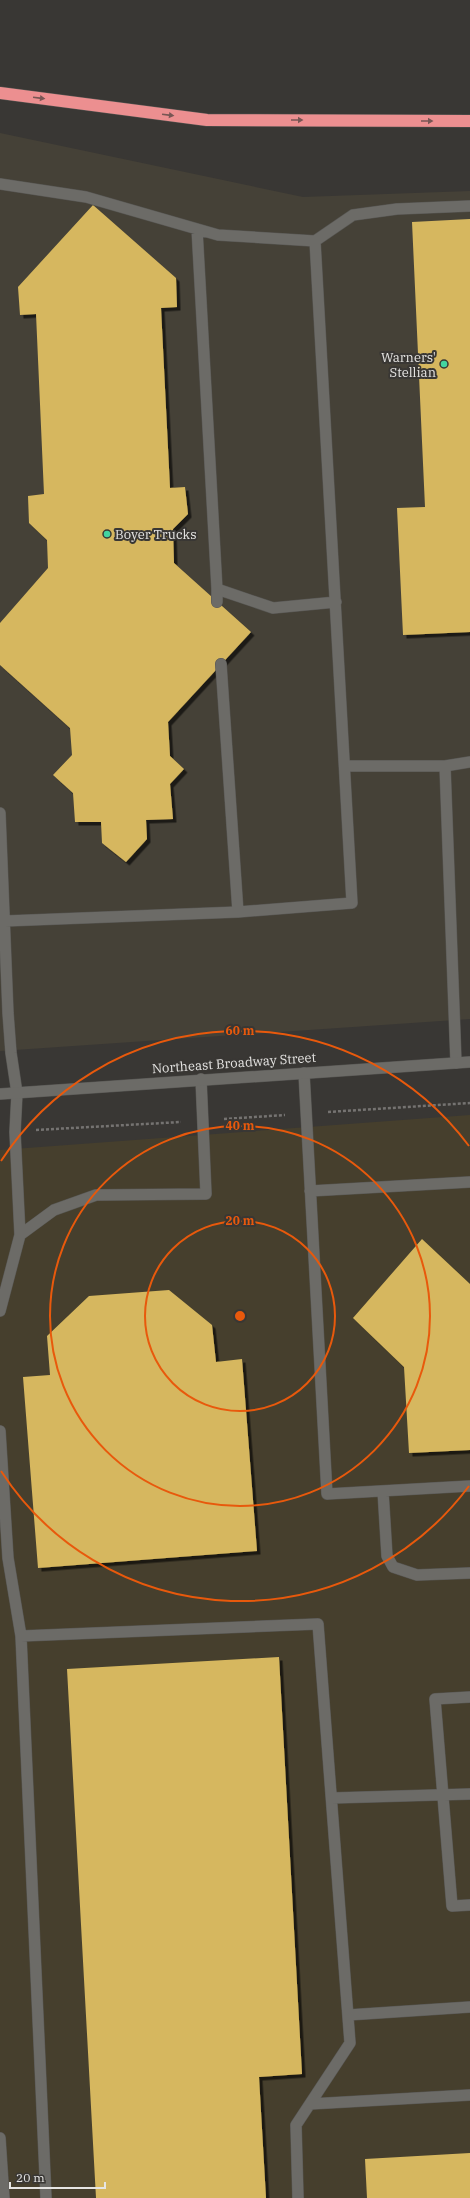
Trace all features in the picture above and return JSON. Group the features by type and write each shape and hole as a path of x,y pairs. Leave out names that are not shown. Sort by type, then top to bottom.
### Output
{"highway":[{"path":"0,93 207,120 470,121"}],"main road":[{"path":"0,184 86,197 218,235 315,241 353,215 397,209 470,206"},
{"path":"197,229 217,602"},
{"path":"5,921 238,912 352,904 315,241"},
{"path":"217,589 273,608 336,602"},
{"path":"221,664 238,912"},
{"path":"345,766 444,766 470,762"},
{"path":"444,766 456,1063"},
{"path":"0,813 10,1037 17,1093 15,1132 20,1235 0,1311"},
{"name":"Northeast Broadway Street","path":"0,1094 201,1079 470,1062"},
{"path":"304,1073 326,1494 470,1486"},
{"path":"20,1235 54,1210 96,1195 206,1194 201,1079"},
{"path":"310,1191 470,1182"},
{"path":"0,1431 8,1558 21,1636 46,2198"},
{"path":"382,1491 387,1556 392,1567 417,1576 470,1573"},
{"path":"21,1636 318,1624 350,2043 296,2125 298,2198"},
{"path":"470,1697 435,1699 452,1906 470,1905"},
{"path":"332,1798 444,1796 470,1794"},
{"path":"348,2016 470,2007"},
{"path":"310,2104 470,2095"},
{"path":"0,2138 4,2198"}],"path":[{"path":"15,1132 470,1103"}],"shaded area":[{"path":"0,133 303,197 470,191 470,1019 0,1051"},
{"path":"470,1115 470,2198 0,2198 0,1150"}],"building":[{"name":"Boyer Trucks","path":"93,205 176,278 177,307 161,308 170,488 185,487 188,514 173,529 174,563 251,632 168,722 170,756 184,769 170,784 173,819 146,820 147,839 126,862 102,843 101,822 75,822 73,793 53,775 72,755 70,728 0,665 0,623 48,568 47,540 29,523 28,496 44,494 36,314 20,315 18,287"},
{"name":"Warners' Stellian","path":"470,219 470,632 403,635 397,508 425,507 412,222"},
{"path":"422,1239 470,1284 470,1450 409,1453 404,1367 353,1318"},
{"path":"169,1290 212,1325 216,1362 242,1359 257,1551 38,1568 23,1377 50,1375 47,1336 89,1296"},
{"path":"279,1657 302,2074 259,2077 266,2198 96,2198 67,1669"},
{"path":"470,2153 470,2198 367,2198 365,2159"}],"place":[{"name":"Warners' Stellian","path":"444,364"},
{"name":"Boyer Trucks","path":"107,534"}]}
